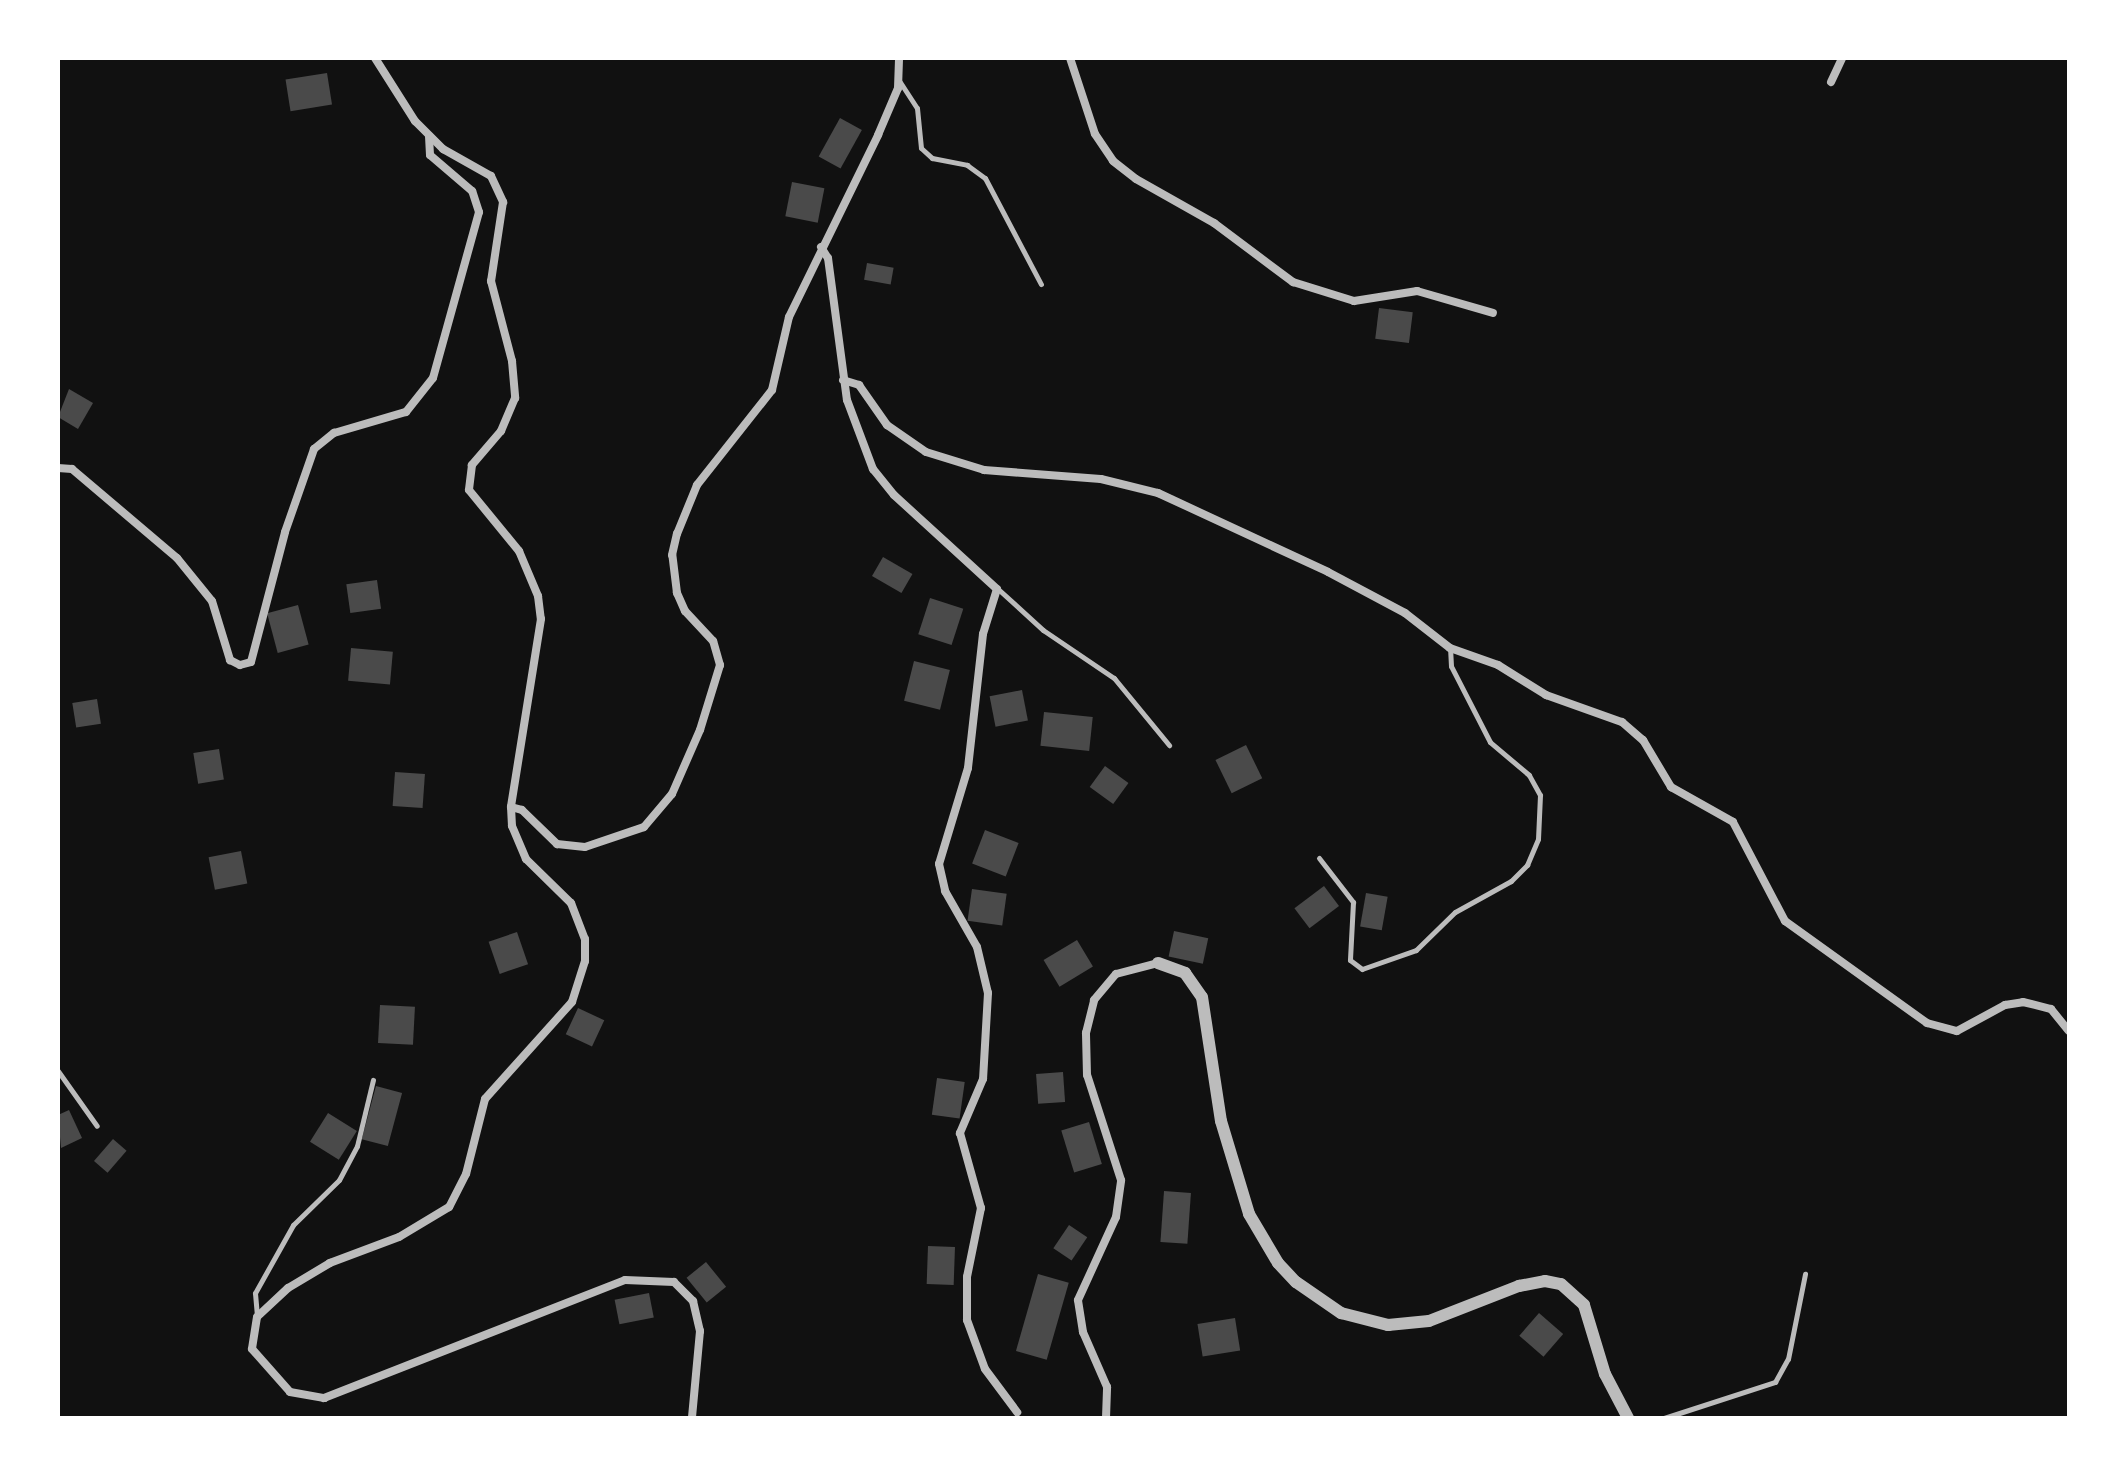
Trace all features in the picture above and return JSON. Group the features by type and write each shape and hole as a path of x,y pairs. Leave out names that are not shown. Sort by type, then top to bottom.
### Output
{"street":[{"path":"375,58 429,136 491,176 503,202 491,281 512,361 515,398 501,431 472,465 467,477 474,501 519,551 538,596 537,648 511,807 526,859 559,888 578,918 585,950 580,985 559,1018 485,1099 466,1174 449,1207 399,1237 330,1263 288,1288 257,1317 252,1349 258,1361 290,1392 324,1398 625,1280 674,1282 693,1301 700,1331 692,1418"},
{"path":"511,807 522,810 557,844 585,847 644,827 672,794 700,730 720,665 713,641 685,611 677,593 672,555 677,534 697,485 772,390 789,317 878,135 899,81 899,58"},
{"path":"1070,58 1095,134 1113,161 1136,179 1214,223 1293,282 1354,301 1417,291 1493,313"},
{"path":"1831,82 1842,58"},
{"path":"58,468 72,469 187,568 212,601 230,660 240,665 251,662 285,532 314,449 334,433 406,412 433,378 479,212 472,191 430,155 429,136"},
{"path":"821,247 828,258 843,380 856,435 873,469 894,495 997,589 983,634 968,768 939,864 945,891 977,947 988,993 983,1079 960,1133 981,1208 967,1277 967,1320 985,1369 1017,1412"},
{"path":"843,380 859,385 887,425 926,452 984,470 1101,479 1158,493 1341,579 1405,613 1450,648 1498,665 1563,703 1630,726 1671,787 1733,822 1785,921 1927,1023 1957,1031 2005,1005 2023,1002 2051,1009 2069,1031"},
{"path":"1106,1418 1107,1387 1083,1332 1078,1300 1116,1217 1121,1180 1087,1075 1086,1033 1094,1000 1116,974 1158,963 1185,973 1202,997 1221,1121 1249,1214 1278,1263 1296,1282 1341,1313 1388,1325 1429,1321 1519,1286 1545,1281 1561,1284 1584,1305 1605,1374 1628,1418"}],"lane":[{"path":"899,81 917,108 921,148 932,158 967,165 985,178 1041,284"},
{"path":"997,589 1043,630 1114,678 1169,745"},
{"path":"1319,858 1353,902 1350,960 1362,969 1416,950 1462,906 1511,881 1527,865 1538,839 1540,795 1529,775 1490,742 1451,666 1450,648"},
{"path":"58,1071 97,1126"},
{"path":"257,1317 255,1293 293,1225 339,1180 357,1146 373,1080"},
{"path":"1664,1418 1775,1382 1788,1359 1805,1274"}],"building":[{"path":"327,73 332,105 291,111 286,80"},
{"path":"840,118 862,130 841,169 819,156"},
{"path":"792,182 824,188 818,223 785,216"},
{"path":"867,263 894,268 891,284 864,280"},
{"path":"1379,308 1413,312 1409,343 1375,339"},
{"path":"69,389 93,403 78,429 58,417"},
{"path":"883,557 912,574 901,593 872,576"},
{"path":"377,580 381,609 350,613 346,584"},
{"path":"930,598 963,609 952,645 918,634"},
{"path":"298,605 309,645 278,653 267,613"},
{"path":"351,648 393,652 390,685 348,681"},
{"path":"914,661 950,670 940,710 904,701"},
{"path":"1022,690 1028,720 996,727 990,696"},
{"path":"97,699 101,724 76,728 72,703"},
{"path":"1044,712 1093,717 1089,751 1040,746"},
{"path":"1246,745 1262,778 1232,793 1215,760"},
{"path":"219,749 224,780 198,784 193,753"},
{"path":"1105,766 1128,783 1113,804 1090,787"},
{"path":"395,772 425,774 423,808 393,806"},
{"path":"985,830 1019,843 1006,877 972,864"},
{"path":"241,851 247,883 215,890 209,857"},
{"path":"1324,886 1339,906 1309,928 1294,908"},
{"path":"972,889 1007,894 1002,926 968,921"},
{"path":"1366,893 1388,897 1382,930 1360,926"},
{"path":"1174,931 1208,938 1203,964 1169,956"},
{"path":"517,932 528,964 500,974 489,942"},
{"path":"1077,940 1093,967 1060,987 1044,960"},
{"path":"380,1005 415,1007 413,1045 378,1043"},
{"path":"578,1008 604,1020 592,1047 566,1034"},
{"path":"1063,1072 1065,1102 1038,1104 1036,1074"},
{"path":"937,1078 965,1082 960,1119 932,1115"},
{"path":"376,1086 402,1093 388,1146 362,1139"},
{"path":"69,1110 82,1138 61,1148 58,1115"},
{"path":"328,1113 357,1131 339,1160 310,1142"},
{"path":"1089,1122 1102,1164 1074,1173 1061,1130"},
{"path":"113,1139 127,1151 108,1173 94,1161"},
{"path":"1164,1191 1191,1193 1187,1244 1160,1242"},
{"path":"1069,1225 1087,1237 1072,1261 1053,1248"},
{"path":"928,1246 955,1247 954,1285 927,1284"},
{"path":"706,1262 726,1287 707,1303 687,1278"},
{"path":"1038,1274 1069,1283 1047,1360 1016,1351"},
{"path":"649,1293 654,1318 619,1324 615,1300"},
{"path":"1539,1313 1563,1334 1543,1357 1519,1336"},
{"path":"1235,1318 1240,1351 1203,1357 1197,1324"}]}
